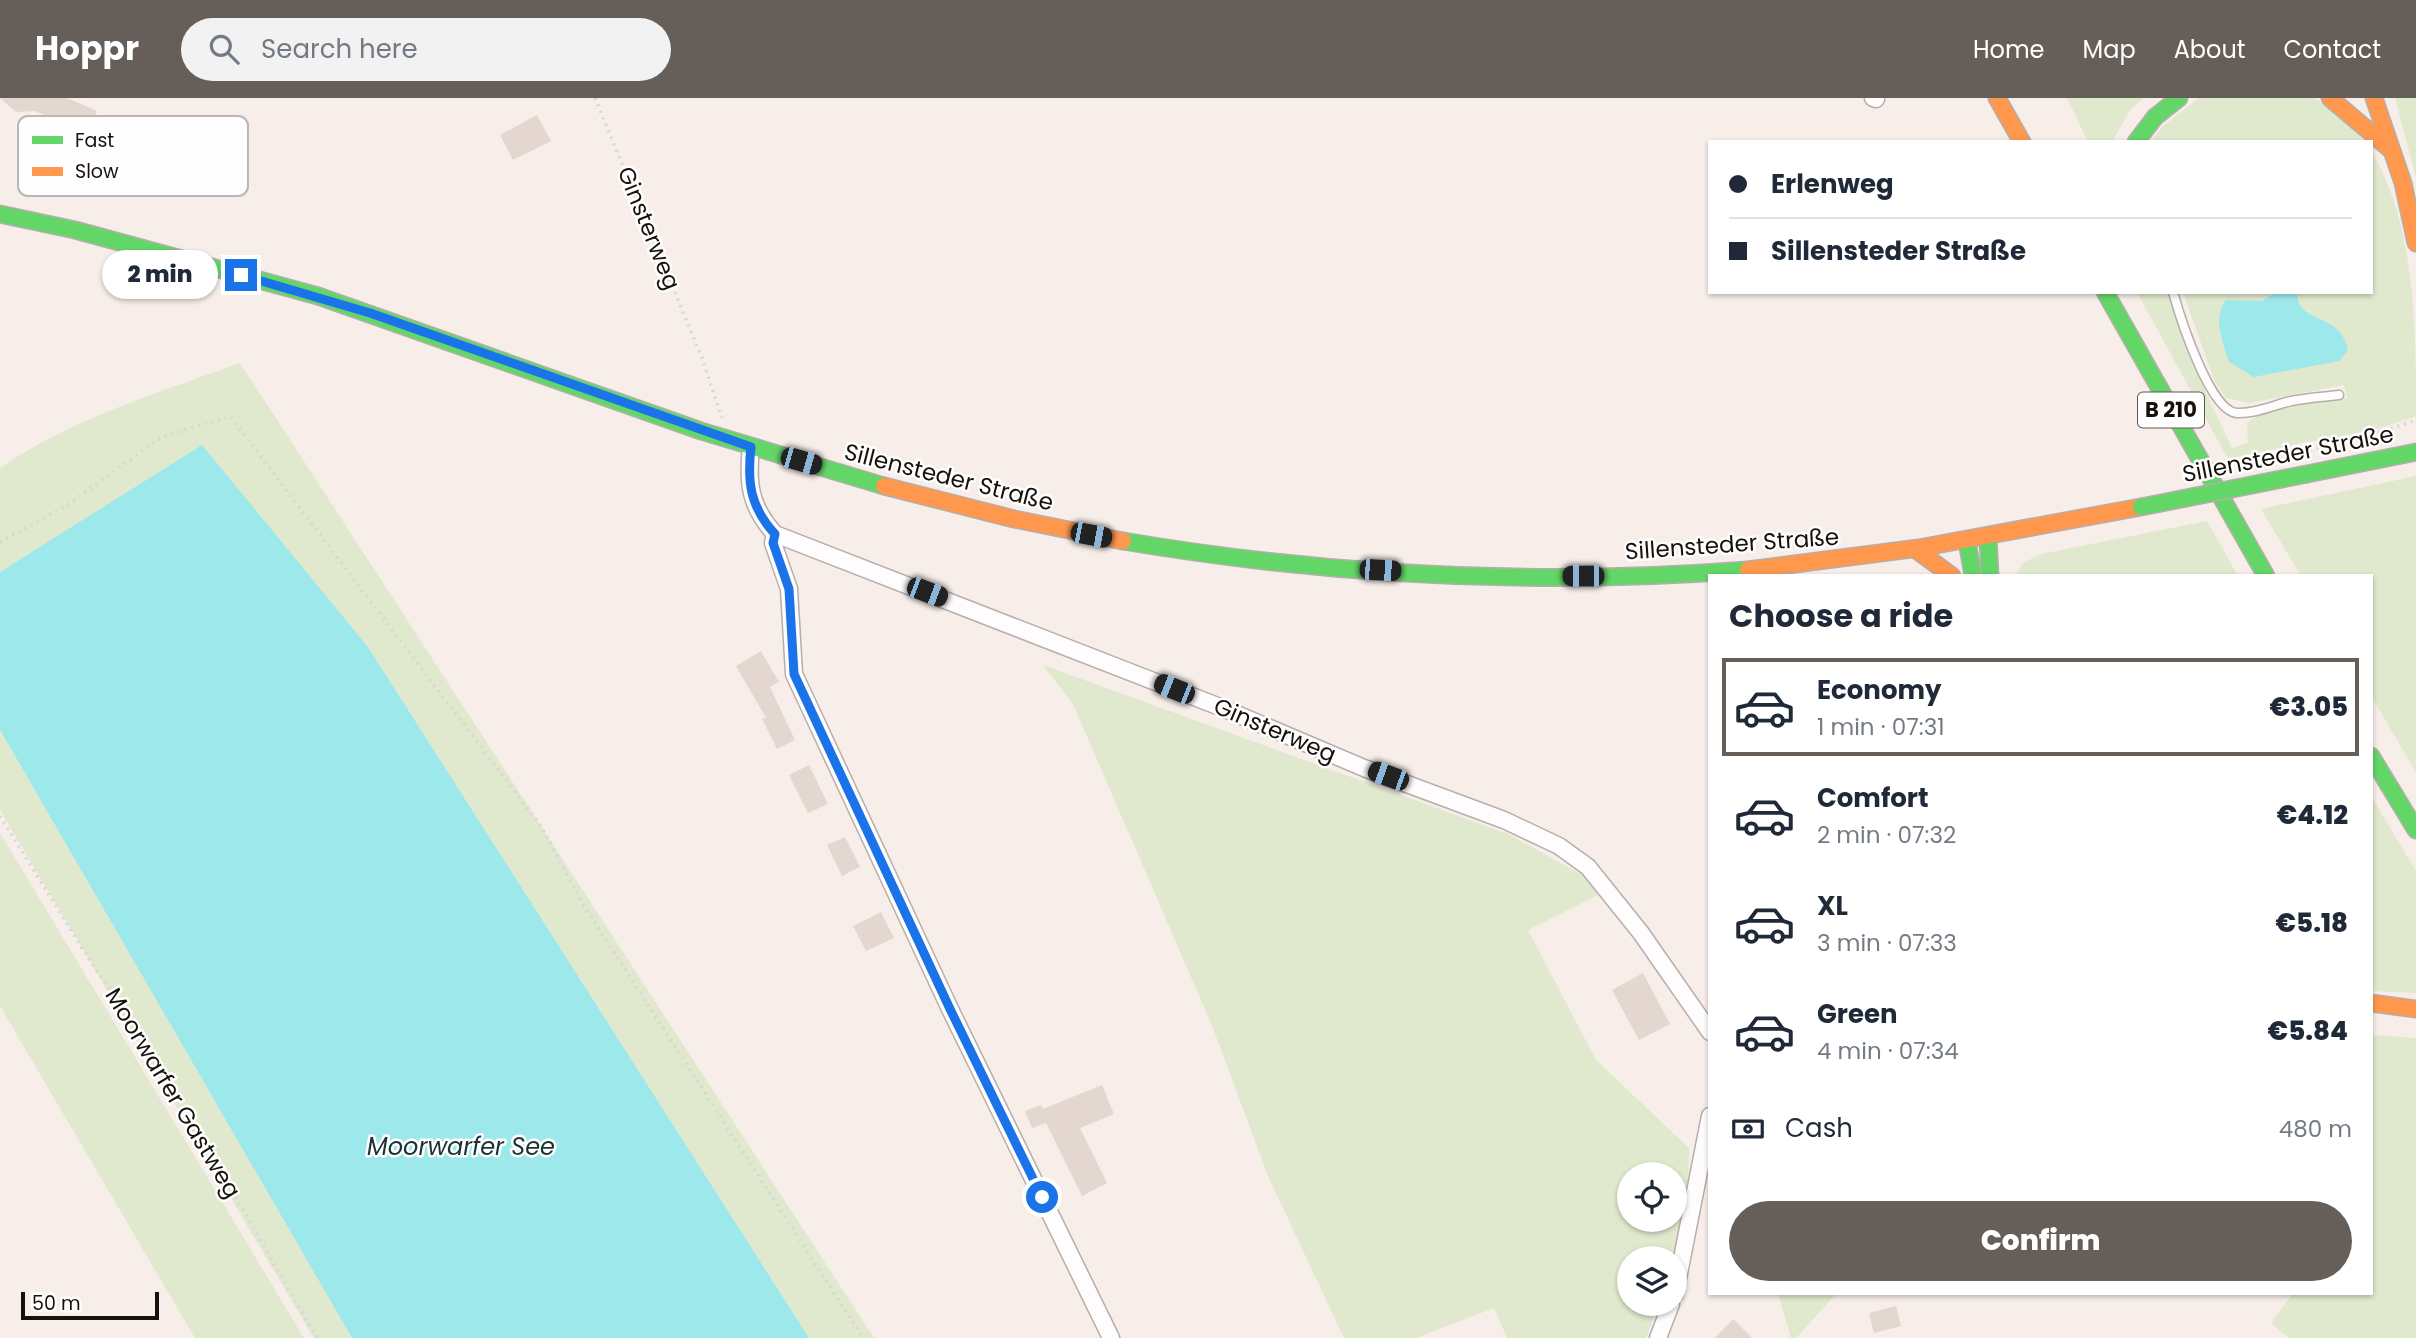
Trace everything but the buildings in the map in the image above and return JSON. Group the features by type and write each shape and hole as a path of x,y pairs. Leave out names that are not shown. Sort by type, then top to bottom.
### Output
{"main road":[{"path":"1997,98 2021,140"},
{"path":"2138,140 2155,117 2179,98"},
{"path":"2330,98 2390,149"},
{"path":"2374,98 2403,183 2416,243"},
{"name":"Sillensteder Straße","path":"0,214 36,220 189,260 370,313 751,447 1012,519 1118,540 1241,557 1380,570 1513,576 1693,574 1835,561 1967,541 2416,452"},
{"name":"B 210","path":"2106,294 2265,574"},
{"path":"2127,298 2138,351"},
{"path":"1989,537 1990,574"},
{"path":"1967,541 1973,574"},
{"path":"1915,549 1949,574"},
{"path":"2373,759 2416,830"},
{"path":"2373,1003 2416,1009"}],"street":[{"path":"751,447 748,478 752,502 775,534 773,543 789,589 794,674 950,1009 1111,1338"},
{"name":"Ginsterweg","path":"775,534 1220,706 1364,768 1504,820 1559,846 1588,867 1641,933 1708,1029"},
{"path":"1684,1246 1708,1126"},
{"path":"1658,1338 1666,1316"}],"lane":[{"path":"2174,294 2207,382 2224,408 2235,413 2250,412 2293,401 2339,395"}],"path":[{"name":"Ginsterweg","path":"595,98 702,358 724,422"},
{"path":"0,542 66,506 162,437 230,416 541,826 583,904 863,1338"},
{"path":"2296,453 2354,441 2416,420"},
{"name":"Moorwarfer Gastweg","path":"0,816 92,964 137,1026 317,1338"}],"green space":[{"path":"2067,98 2144,98 2130,110 2113,140 2087,140"},
{"path":"2199,98 2315,98 2336,113 2363,140 2152,140 2162,127"},
{"path":"2395,98 2416,98 2416,178"},
{"path":"2373,155 2386,180 2405,245 2414,314 2416,416 2357,436 2307,442 2228,459 2138,294 2169,294 2190,359 2232,448 2248,443 2247,423 2258,416 2294,404 2347,398 2344,385 2250,403 2226,398 2214,380 2184,294 2273,294 2262,301 2246,302 2333,324 2304,309 2297,294 2373,294"},
{"path":"240,363 874,1338 809,1338 368,647 202,446 0,572 0,468 28,450 86,421"},
{"path":"2416,476 2416,772 2373,699 2373,574 2300,574 2261,509"},
{"path":"2207,521 2237,574 2016,574 2023,563 2041,554"},
{"path":"1043,665 1508,834 1584,876 1598,895 1528,930 1596,1060 1689,1148 1687,1209 1687,1162 1617,1162 1617,1232 1680,1232 1676,1246 1617,1246 1617,1316 1654,1316 1646,1338 1507,1338 1494,1308 1416,1338 1344,1338 1268,1176 1213,1028 1073,704"},
{"path":"0,730 352,1338 314,1338 0,810"},
{"path":"2373,799 2416,871 2416,993 2373,991"},
{"path":"0,833 304,1338 195,1338 0,1006"},
{"path":"2373,1035 2416,1038 2416,1338 2289,1338 2271,1323 2292,1295 2373,1295"},
{"path":"1779,1295 1835,1295 1796,1338 1791,1338"}],"water":[{"path":"2273,294 2297,294 2304,310 2337,329 2344,337 2348,350 2339,361 2254,377 2229,362 2219,323 2226,300 2262,301"},
{"name":"Moorwarfer See","path":"202,445 368,647 809,1338 352,1338 0,730 0,572"}],"traffic: fast":[{"path":"2138,140 2155,117 2179,98"},
{"path":"0,214 75,230 318,296 701,431 884,486"},
{"path":"2106,294 2265,574"},
{"path":"2307,474 2416,452"},
{"path":"2141,507 2307,474"},
{"path":"1988,537 1990,574"},
{"path":"1123,541 1279,563 1435,575 1591,577 1748,570"},
{"path":"1967,541 1973,574"},
{"path":"2373,759 2416,830"}],"traffic: slow":[{"path":"1997,98 2021,140"},
{"path":"2330,98 2390,149"},
{"path":"2374,98 2403,183 2416,243"},
{"path":"884,486 1014,519 1123,541"},
{"path":"1748,570 1919,548 2141,507"},
{"path":"1915,549 1949,574"},
{"path":"2373,1003 2416,1009"}],"route":[{"path":"241,275 370,313 751,447 748,478 752,502 764,523 775,534 773,543 789,589 794,674 950,1009 1042,1197"}]}
